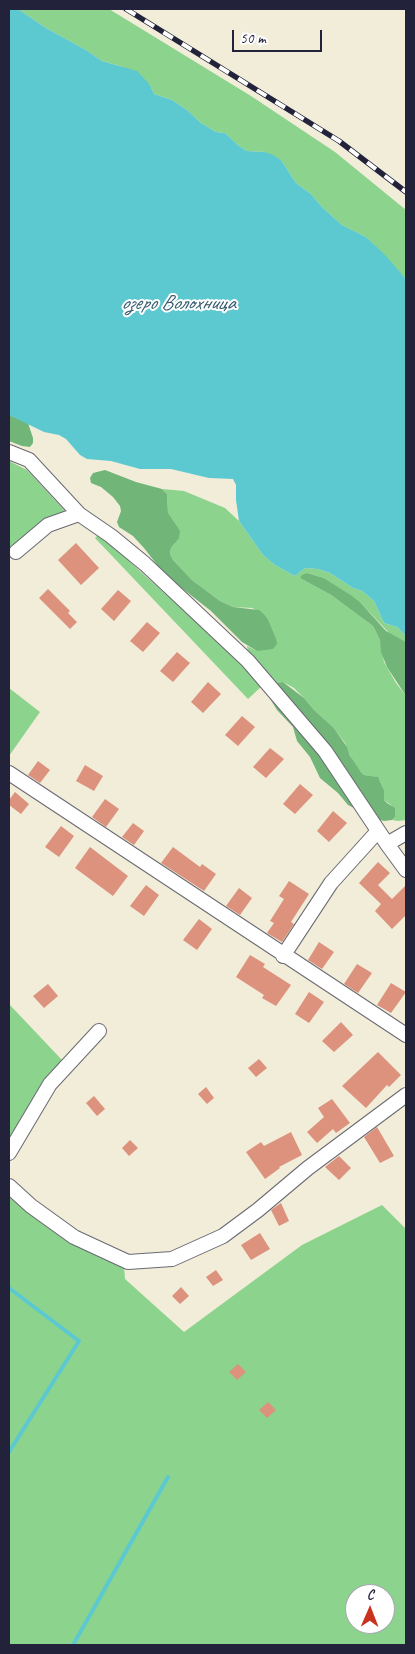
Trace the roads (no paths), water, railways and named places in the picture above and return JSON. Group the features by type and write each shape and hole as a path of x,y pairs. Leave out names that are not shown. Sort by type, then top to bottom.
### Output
{"street":[{"path":"9,452 29,460 79,514 111,536 144,564 248,661 324,750 378,832 406,870"},
{"path":"16,552 48,525 79,514"},
{"path":"9,773 283,956 406,1035"},
{"path":"283,956 331,884 378,832"},
{"path":"387,844 406,833"},
{"path":"9,1152 50,1084 99,1031"},
{"path":"9,1186 31,1206 74,1237 128,1262 172,1259 222,1236 258,1210 308,1168 406,1095"}],"water":[{"name":"озеро Волохница","path":"9,9 18,9 102,61 137,71 150,85 154,94 172,100 201,123 216,132 225,133 247,151 265,152 281,160 296,183 311,194 342,225 366,237 406,279 406,634 397,627 384,623 374,601 362,591 353,588 330,573 318,569 305,568 295,576 275,565 263,555 239,521 236,485 233,479 209,478 171,469 140,469 111,461 87,459 80,455 66,439 59,435 44,432 9,415"}],"waterway":[{"path":"9,1288 79,1341 9,1452"},
{"path":"73,1645 168,1477"}],"railway":[{"path":"126,9 339,141 406,192"}]}
